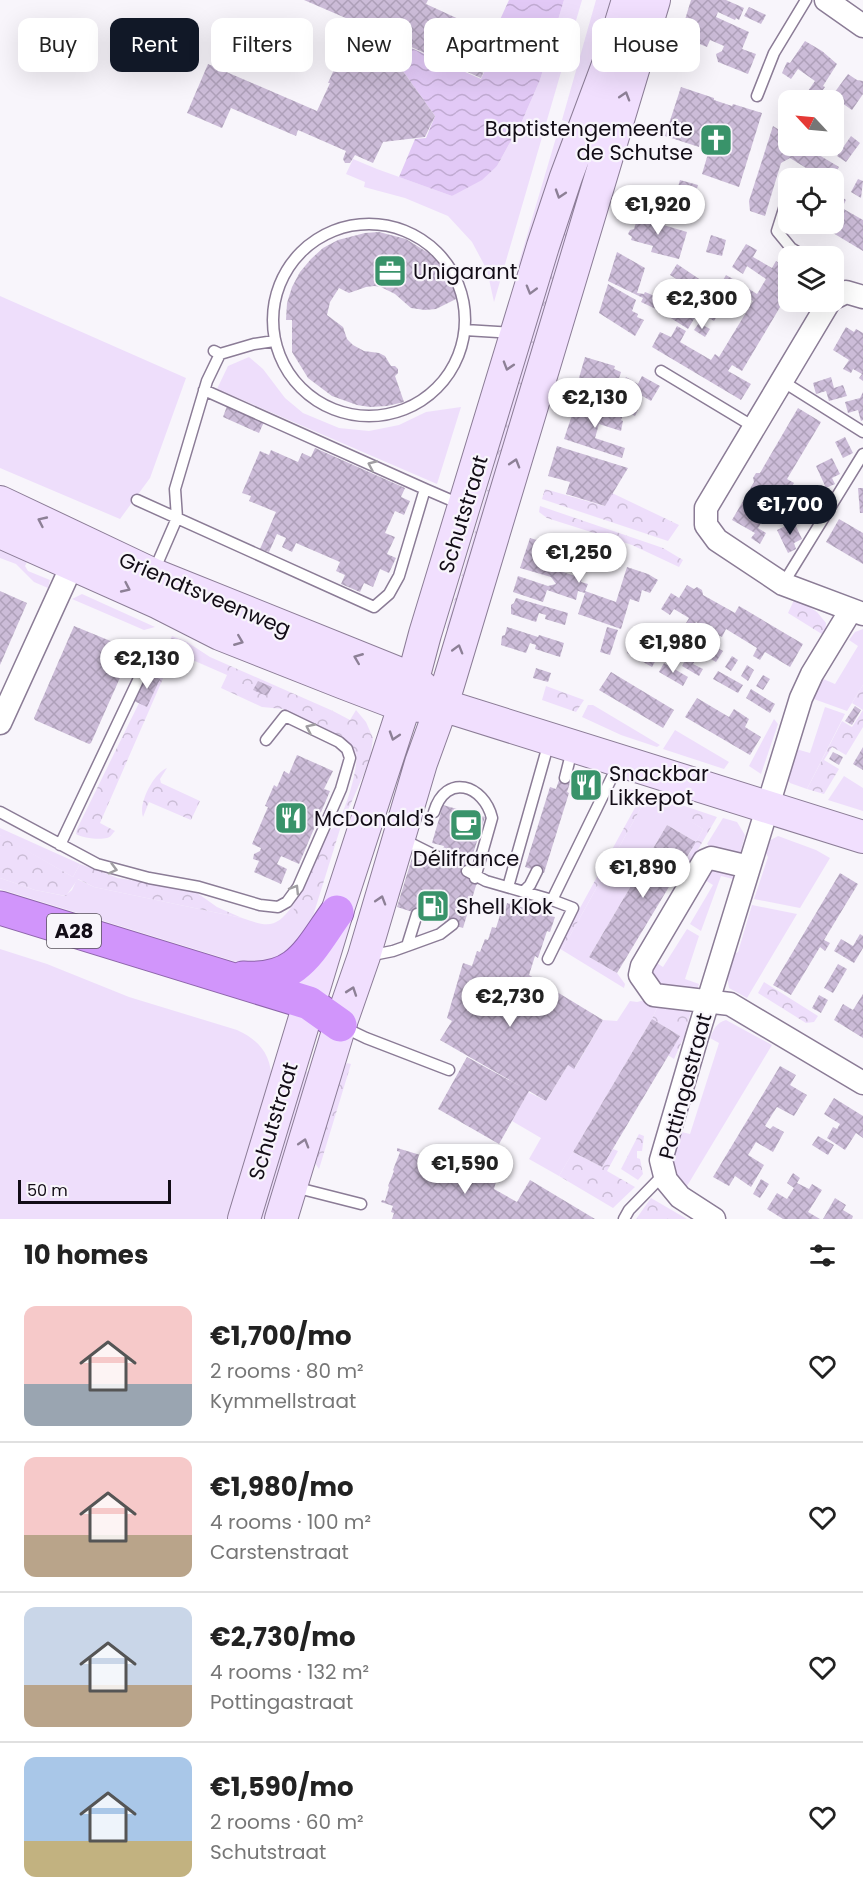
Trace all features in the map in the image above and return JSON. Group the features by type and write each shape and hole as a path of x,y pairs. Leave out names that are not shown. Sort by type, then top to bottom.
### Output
{"highway":[{"name":"A28","path":"0,909 215,974 306,1013"},
{"name":"A28","path":"215,974 268,978 284,973 303,960 337,912"},
{"name":"A28","path":"0,930 306,1013"},
{"path":"306,1013 340,1025"}],"main road":[{"name":"Schutstraat","path":"244,1219 566,177 590,117 628,0"},
{"name":"Schutstraat","path":"281,1219 438,715 654,0"},
{"path":"590,117 598,135 612,141"},
{"name":"Griendtsveenweg","path":"0,502 159,603 220,634 408,693"},
{"name":"Griendtsveenweg","path":"0,532 152,574 408,693"},
{"path":"408,693 438,715 562,742 863,837"}],"street":[{"path":"826,0 863,26"},
{"path":"828,312 782,381 706,508 706,525 717,540 783,584 857,612"},
{"path":"0,723 78,552"},
{"name":"Pottingastraat","path":"714,1219 680,1197 666,1180 661,1160 806,685 857,612"},
{"name":"Pottingastraat","path":"708,1001 654,996 640,975 642,966 704,861 711,858 749,867"},
{"path":"708,1001 730,1004 863,1083"}],"lane":[{"path":"757,96 774,53 806,0"},
{"path":"367,223 396,226 421,238 443,257 458,282 465,305 465,330 457,360 439,387 416,405 387,415 357,416 328,408 320,403 304,392 285,369 274,341 272,312 279,284 293,260 314,240 339,228 367,223"},
{"path":"779,234 789,246"},
{"path":"465,330 518,334"},
{"path":"152,574 177,518 175,489 217,352 274,341"},
{"path":"661,371 754,426"},
{"path":"782,381 863,432"},
{"path":"204,390 465,506"},
{"path":"783,584 858,472 863,454"},
{"path":"137,500 374,607 389,594 399,576 425,489"},
{"path":"60,845 150,655"},
{"path":"0,812 97,864 150,878 199,887 260,905 278,907 287,902 297,887 341,789 350,758 347,749 339,742 285,716 266,740"},
{"path":"562,742 565,778"},
{"path":"508,887 562,742"},
{"path":"552,900 613,775 617,760"},
{"path":"434,812 440,797 452,787 460,787 478,794 490,810 492,818 473,875 486,882 573,908 548,958"},
{"path":"400,838 434,858"},
{"path":"523,892 530,885 537,871"},
{"path":"407,946 417,914"},
{"path":"364,956 407,946 440,934 453,924"},
{"path":"340,1025 366,1038 449,1070"},
{"path":"624,1219 629,1210 664,1174"},
{"path":"291,1186 361,1204"}],"green space":[{"path":"564,0 582,0 577,18 559,18"},
{"path":"596,0 622,0 616,18 592,18 592,72 598,72 580,126 562,120 576,72 580,72 580,56"},
{"path":"542,72 561,72 494,302 487,270 472,242 448,216 405,198 364,187 365,182 346,174 353,159 452,196 497,166 522,121"},
{"path":"558,131 575,135 523,269 518,266"},
{"path":"589,142 597,144 451,632 446,628 494,467 513,371"},
{"path":"0,296 186,378 150,478 120,519 0,468"},
{"path":"249,357 263,369 285,398 303,413 339,428 369,431 399,425 426,412 461,407 437,484 217,389 228,366"},
{"path":"545,489 604,506 612,493 679,525 668,541 542,499"},
{"path":"540,506 663,548 683,560 679,567 632,545 547,518 539,512"},
{"path":"0,537 32,552 25,566 28,571 50,580 48,588 34,582 16,564 0,558"},
{"path":"82,594 155,627 144,630 72,599"},
{"path":"795,598 817,612 826,623 825,636 788,613"},
{"path":"863,629 863,685 847,711 811,698 821,678 835,684 858,646 849,640 855,632"},
{"path":"172,636 187,642 210,657 350,720 356,710 366,722 373,738 370,760 341,826 313,916 295,916 293,905 324,833 336,826 343,811 353,779 356,753 332,734 283,709 262,707 221,688 227,675 188,658 181,672 168,667 100,823 115,831 110,837 104,839 86,838 76,834"},
{"path":"863,685 863,710 852,703"},
{"path":"546,686 584,700 576,712 542,700"},
{"path":"588,705 593,705 660,745 657,747 621,735 582,717"},
{"path":"825,707 845,714 807,789 790,783 786,776 796,749 810,753"},
{"path":"863,710 863,727 846,755 832,747 824,760 839,769 824,794 807,789 842,721 852,727"},
{"path":"774,719 778,724 761,774 749,766"},
{"path":"675,730 729,762 724,769 663,749"},
{"path":"167,768 160,779 161,783 200,801 191,820 149,802 143,817 143,804 148,789 157,776"},
{"path":"844,776 863,788 863,811 828,800"},
{"path":"624,787 648,795 562,950 558,948 637,804 618,798"},
{"path":"648,795 664,799 662,803 703,829 696,842 667,825 589,957 617,973 625,984 624,988 562,950"},
{"path":"664,799 717,817 689,865 685,862 703,829 661,804"},
{"path":"723,818 737,822 745,835 740,855 712,849 707,844"},
{"path":"0,828 80,864 73,877 4,838 0,835"},
{"path":"0,835 73,877 80,864 118,878 193,890 217,907 242,918 94,887 78,879 66,896 35,890 0,878"},
{"path":"778,836 816,850 830,858 800,908 754,899 768,857 764,850 767,842"},
{"path":"709,866 735,873 733,879 721,876 701,931 690,924 713,885 700,877"},
{"path":"0,878 35,890 65,896 72,890 77,879 94,887 265,924 271,924 282,918 293,905 296,916 313,916 307,935 296,949 256,968 0,889"},
{"path":"752,905 797,914 747,998 729,988 726,970 731,955 738,952"},
{"path":"687,929 699,936 685,979 699,984 697,990 657,987 650,981 652,960 663,967"},
{"path":"0,949 47,964 129,997 237,1030 258,1044 267,1057 272,1082 233,1219 0,1219"},
{"path":"764,982 818,1016 814,1022 806,1023 758,993"},
{"path":"630,1001 660,1001 652,1019 559,1176 529,1159 541,1138 512,1121 528,1092 546,1101 568,1065 575,1068 603,1020 617,1021"},
{"path":"660,1001 683,1004 691,1011 684,1037 674,1059 668,1055 680,1036 652,1019"},
{"path":"726,1020 772,1045 684,1191 670,1166 677,1131 690,1134 719,1043 710,1038 714,1029"},
{"path":"347,1063 351,1064 319,1169 315,1163 318,1151 341,1071"},
{"path":"301,1070 309,1072 265,1219 257,1219"},
{"path":"639,1134 644,1136 642,1151 637,1151 643,1174 638,1180 621,1169"},
{"path":"613,1149 618,1151 607,1171 635,1187 613,1208 559,1176 573,1152 602,1167"},
{"path":"651,1198 687,1219 636,1219"}],"water":[{"path":"509,0 564,0 559,18 501,18"},
{"path":"412,48 424,54 424,72 465,72 481,79 484,72 542,72 522,121 497,166 482,180 452,196 399,177 415,139 426,138 435,116 404,72 412,72"}],"building":[{"path":"304,0 428,0 426,4 456,18 424,18 424,53 412,47 412,18 346,18"},
{"path":"691,0 726,0 744,8 739,20 718,12 716,17 749,32 742,49 756,54 748,74 718,62 716,54 722,51 724,46 710,40 707,47 700,44 700,18 686,18"},
{"path":"749,7 766,15 761,24 744,16"},
{"path":"805,41 822,51 837,64 823,90 809,90 815,81 798,69 791,79 782,73 787,62 790,63"},
{"path":"208,64 211,65 211,72 227,72 317,111 330,83 328,83 333,72 404,72 435,116 425,137 383,142 373,163 355,155 350,163 345,163 343,159 346,151 298,130 296,136 231,108 222,128 187,113"},
{"path":"468,72 484,72 481,78"},
{"path":"848,74 863,81 863,94 852,110 844,104 844,90 836,90"},
{"name":"Baptistengemeente de Schutse","path":"681,87 732,106 733,104 762,113 739,187 702,174 710,147 700,144 699,147 665,136"},
{"path":"773,126 778,129 778,156 821,156 839,167 806,168 790,158 781,163 778,168 765,216 750,211 749,201"},
{"path":"851,136 860,143 846,162 837,156 844,156 844,146"},
{"path":"858,179 863,181 861,198 851,192"},
{"path":"680,180 698,185 692,207 678,202 674,219 640,210 642,198 650,196 652,187 661,189 662,186 677,190"},
{"path":"844,209 863,220 863,251 835,234 844,234"},
{"path":"639,213 662,219 660,224 687,232 679,259 651,252 653,246 631,240 632,237 628,234 634,229"},
{"path":"379,232 406,239 430,254 442,266 458,298 436,309 425,310 411,308 395,294 381,287 366,287 349,293 339,288 330,302 327,315 343,327 347,339 353,345 364,351 385,356 391,366 398,369 395,376 404,402 370,407 332,396 308,378 292,352 292,320 286,320 287,303 292,287 300,272 311,259 323,248 338,240"},
{"path":"711,235 726,240 722,256 706,252"},
{"path":"746,244 757,250 753,257 772,268 776,261 778,262 778,310 742,371 732,365 728,371 751,384 741,400 652,347 660,332 671,337 677,326 686,331 680,342 711,360 715,354 719,357 753,301 745,296 749,289 757,294 766,279 747,266 743,274 732,267"},
{"path":"617,252 645,268 637,293 644,294 645,292 662,299 658,310 641,302 643,298 608,281"},
{"path":"677,264 711,287 705,297 670,275"},
{"path":"726,275 738,282 734,289 722,282"},
{"path":"608,284 636,300 632,311 644,320 635,336 599,313"},
{"path":"684,286 706,299 688,329 666,315"},
{"path":"717,291 728,298 724,305 713,299"},
{"path":"708,307 719,313 714,321 703,314"},
{"path":"699,323 710,329 705,337 694,330"},
{"path":"846,327 854,332 856,329 863,333 863,381 859,378 862,374 853,369 851,373 843,369 849,360 833,350"},
{"path":"585,357 615,366 614,369 621,372 617,385 634,394 629,402 607,391 606,394 577,385"},
{"path":"642,376 660,386 651,401 622,384 626,377 638,384"},
{"path":"831,377 834,388 843,385 847,396 829,401 826,391 816,394 813,383"},
{"path":"863,392 863,420 861,421 858,410 848,413 845,402 860,398"},
{"path":"615,396 638,410 635,416 611,404"},
{"path":"227,406 264,422 259,433 223,417"},
{"path":"575,406 601,414 604,406 624,413 621,420 623,421 621,431 599,424 595,438 625,448 622,458 564,439"},
{"path":"798,408 821,422 787,479 794,483 790,490 783,486 758,528 766,533 760,544 751,538 755,533 732,520 754,482 753,478 756,473 760,473"},
{"path":"845,437 853,453 843,458 835,442"},
{"path":"557,446 628,468 605,506 566,494 570,482 548,476"},
{"path":"315,448 405,488 401,497 410,501 404,515 395,511 385,533 395,537 387,554 396,558 389,573 380,569 373,587 364,583 360,592 341,584 345,575 336,571 340,562 296,543 292,552 282,547 286,538 277,534 269,552 260,549 276,512 249,501 251,496 242,493 260,451 269,455 271,450 298,462 302,453 311,457"},
{"path":"832,458 840,474 832,478 835,484 826,488 816,466"},
{"path":"858,488 863,488 863,513 860,513"},
{"path":"813,490 821,507 813,511 815,516 807,520 796,498"},
{"path":"839,519 863,533 863,564 826,542"},
{"path":"794,522 802,539 794,543 796,549 788,553 777,530"},
{"path":"530,538 560,547 557,557 561,558 562,555 578,560 587,569 585,573 555,563 553,569 582,578 581,582 588,584 585,591 616,602 627,567 658,580 650,593 642,590 639,602 630,599 621,629 578,614 585,593 578,591 576,600 547,590 543,602 513,592 518,576 548,586 556,584 551,577 520,568"},
{"path":"687,585 694,589 697,587 702,590 703,595 735,613 739,606 803,644 790,667 765,652 760,660 753,656 757,648 726,629 722,637 712,632 707,641 699,637 705,627 696,622 691,632 683,628 689,618 674,609 670,615 661,609 671,593 679,598"},
{"path":"0,591 27,603 0,665"},
{"path":"516,598 568,613 565,625 545,619 546,615 539,613 536,622 511,614 511,605"},
{"path":"74,626 130,649 127,663 133,666 130,674 123,671 89,744 34,718"},
{"path":"507,627 564,643 560,657 535,649 536,645 530,643 526,653 501,645 502,636 505,635"},
{"path":"607,627 618,630 610,655 600,652"},
{"path":"657,636 664,640 657,652 650,647"},
{"path":"633,644 657,658 652,667 627,653"},
{"path":"673,646 680,650 673,661 666,657"},
{"path":"716,647 723,651 716,662 709,658"},
{"path":"688,655 696,660 693,664 703,669 699,676 682,666"},
{"path":"732,656 738,660 731,671 725,667"},
{"path":"664,663 688,677 683,686 659,672"},
{"path":"747,665 754,670 748,681 741,676"},
{"path":"536,668 551,673 548,682 533,678"},
{"path":"718,671 743,685 738,693 713,679"},
{"path":"611,672 674,710 663,728 599,690"},
{"path":"146,673 160,679 147,707 134,701"},
{"path":"763,675 770,679 763,690 756,686"},
{"path":"258,681 272,687 267,696 253,690"},
{"path":"751,689 775,704 770,713 746,698"},
{"path":"697,698 729,717 734,709 749,719 745,727 761,737 750,755 685,717"},
{"path":"855,706 861,710 852,725 845,721"},
{"path":"863,747 863,770 853,764"},
{"path":"833,752 843,757 839,765 829,759"},
{"path":"297,755 333,771 324,789 330,791 299,864 281,856 277,864 287,869 281,884 254,872 259,861 253,859 254,854 261,848 252,844 268,807 265,806 274,785 277,787 284,771 289,774"},
{"name":"Snackbar Likkepot","path":"579,773 597,779 592,796 574,791"},
{"path":"560,777 571,780 567,792 569,793 544,873 525,867 550,787 556,789"},
{"path":"443,805 485,817 466,875 478,879 463,928 397,907 412,858 438,866 444,846 432,843"},
{"path":"667,825 696,842 617,973 589,957"},
{"path":"840,873 858,884 824,940 830,943 825,951 820,947 791,995 773,985"},
{"path":"507,903 555,917 550,932 547,931 538,958 535,956 529,975 603,1020 574,1069 568,1065 546,1101 529,1091 499,1144 438,1109 467,1057 525,1089 440,1040 452,1021 447,1018 463,963 472,966 477,951 480,952 485,939 488,940 492,927 496,928"},
{"path":"860,934 863,936 863,948 854,963 834,951 841,939 853,946"},
{"path":"838,964 847,969 833,993 824,988"},
{"path":"863,994 863,1038 834,1020 843,1004 853,1010"},
{"path":"819,995 828,1000 821,1013 812,1008"},
{"path":"652,1019 680,1036 602,1167 573,1152"},
{"path":"780,1066 796,1075 790,1085 807,1095 794,1116 777,1107 765,1126 770,1129 773,1126 784,1132 773,1152 756,1142 748,1155 764,1165 751,1187 735,1176 729,1186 713,1177"},
{"path":"834,1098 863,1116 863,1138 856,1133 845,1150 827,1138 833,1127 837,1129 840,1124 824,1114"},
{"path":"818,1136 834,1145 828,1155 812,1145"},
{"path":"397,1148 497,1178 494,1189 517,1202 530,1180 595,1219 392,1219 393,1206 381,1202 385,1201 400,1152"},
{"path":"793,1173 800,1178 797,1183 809,1189 812,1184 822,1190 808,1212 820,1219 783,1219 767,1209 777,1193 787,1199 794,1188 787,1183"},
{"path":"761,1179 769,1184 760,1198 753,1194"},
{"path":"835,1198 846,1205 843,1210 853,1216 852,1219 823,1219"}],"place":[{"name":"Baptistengemeente de Schutse","path":"716,140"},
{"name":"Unigarant","path":"390,271"},
{"name":"Snackbar Likkepot","path":"586,785"},
{"name":"McDonald's","path":"291,818"},
{"name":"Délifrance","path":"466,825"},
{"name":"Shell Klok","path":"433,906"}]}
